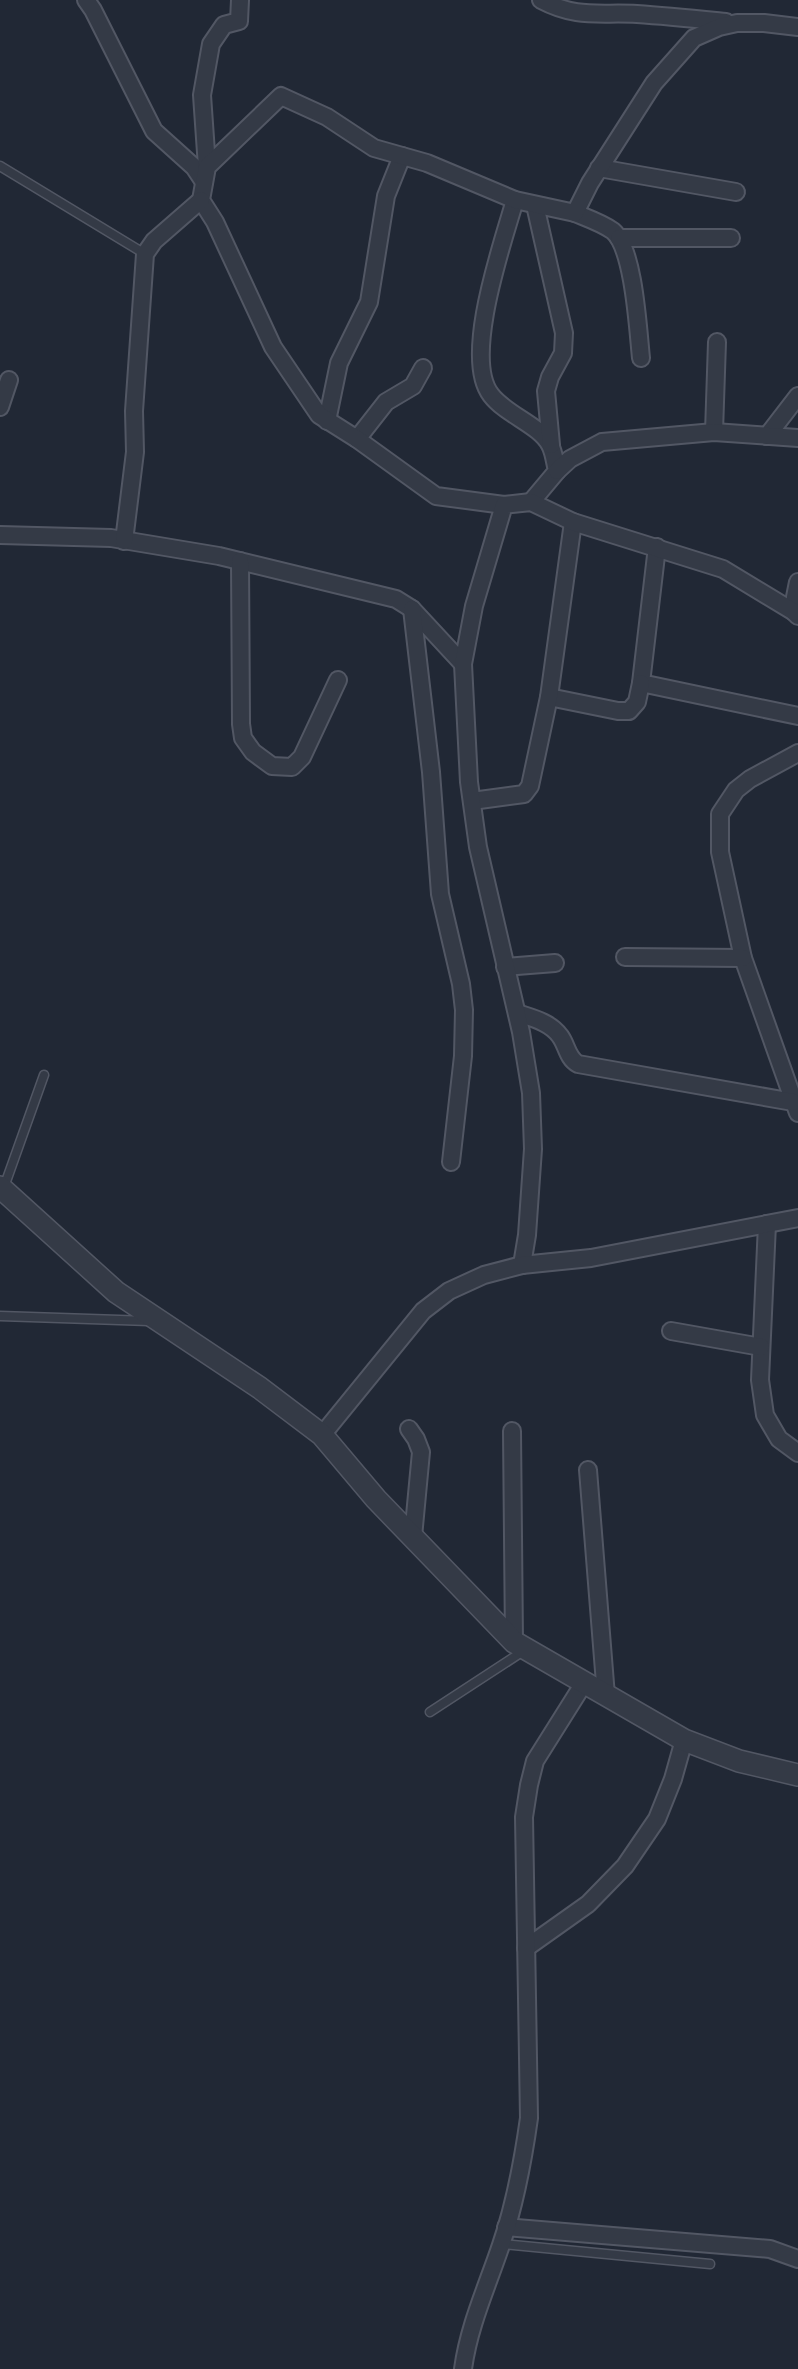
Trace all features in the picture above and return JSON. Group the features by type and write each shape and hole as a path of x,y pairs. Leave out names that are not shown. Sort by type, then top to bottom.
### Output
{"street":[{"path":"86,0 153,131 205,174"},
{"path":"124,541 135,452 134,411 149,248 201,200 205,174 202,95 211,44 224,25 239,21 240,0"},
{"path":"541,0 559,10 577,14 635,14 737,23 764,22 798,27"},
{"path":"575,213 599,168 654,83 694,38 718,27 737,23"},
{"path":"205,174 281,96 322,114 374,148 427,163 515,200 575,213 612,230 619,238 630,269 641,358"},
{"path":"327,421 339,363 369,302 386,196 402,156"},
{"path":"599,168 736,192"},
{"path":"201,200 215,222 273,347 319,415 327,421 357,439 436,496 504,505 531,502 573,522 723,569 796,614"},
{"path":"515,200 487,294 482,333 482,372 489,394 507,412 543,435 551,445"},
{"path":"535,204 564,333 563,353 550,377 546,391 551,445 557,471"},
{"path":"619,238 731,238"},
{"path":"714,432 717,342"},
{"path":"357,439 386,402 413,386 423,368"},
{"path":"0,407 9,380"},
{"path":"767,436 798,396"},
{"path":"531,502 570,459 602,442 714,432 798,438"},
{"path":"504,505 474,606 463,664 472,801 478,848 517,1013 531,1093 533,1149 527,1235 522,1265"},
{"path":"472,801 524,794 530,786 549,697 573,522"},
{"path":"0,535 111,538 219,556 396,599 411,609 463,664"},
{"path":"549,697 618,711 629,711 637,702 657,548"},
{"path":"240,561 241,724 243,738 253,752 272,766 292,767 302,757 338,680"},
{"path":"796,614 795,597 798,582"},
{"path":"411,609 431,772 440,894 461,984 464,1011 463,1056 451,1162"},
{"path":"641,683 798,716"},
{"path":"795,1108 743,958 720,852 720,814 736,790 750,779 798,753"},
{"path":"625,957 743,958"},
{"path":"505,967 555,963"},
{"path":"517,1013 553,1028 561,1036 573,1061 578,1064 795,1108"},
{"path":"2,1189 116,1292 260,1388 322,1435 376,1499 520,1645 684,1740 739,1761 798,1775"},
{"path":"322,1435 423,1311 449,1291 484,1275 522,1265 591,1258 798,1218"},
{"path":"766,1224 760,1380 765,1415 779,1438 798,1453"},
{"path":"670,1331 761,1347"},
{"path":"409,1429 416,1438 421,1452 413,1537"},
{"path":"512,1431 520,1645"},
{"path":"588,1470 606,1696"},
{"path":"463,2369 476,2312 502,2244 523,2163 529,2118 524,1817 529,1785 536,1761 584,1683"},
{"path":"526,1948 588,1904 625,1866 657,1819 673,1779 684,1740"},
{"path":"506,2227 770,2249 798,2259"}],"lane":[{"path":"0,166 149,248"},
{"path":"2,1189 44,1075"},
{"path":"0,1316 158,1321"},
{"path":"430,1712 520,1645"},
{"path":"502,2244 710,2264"}]}
